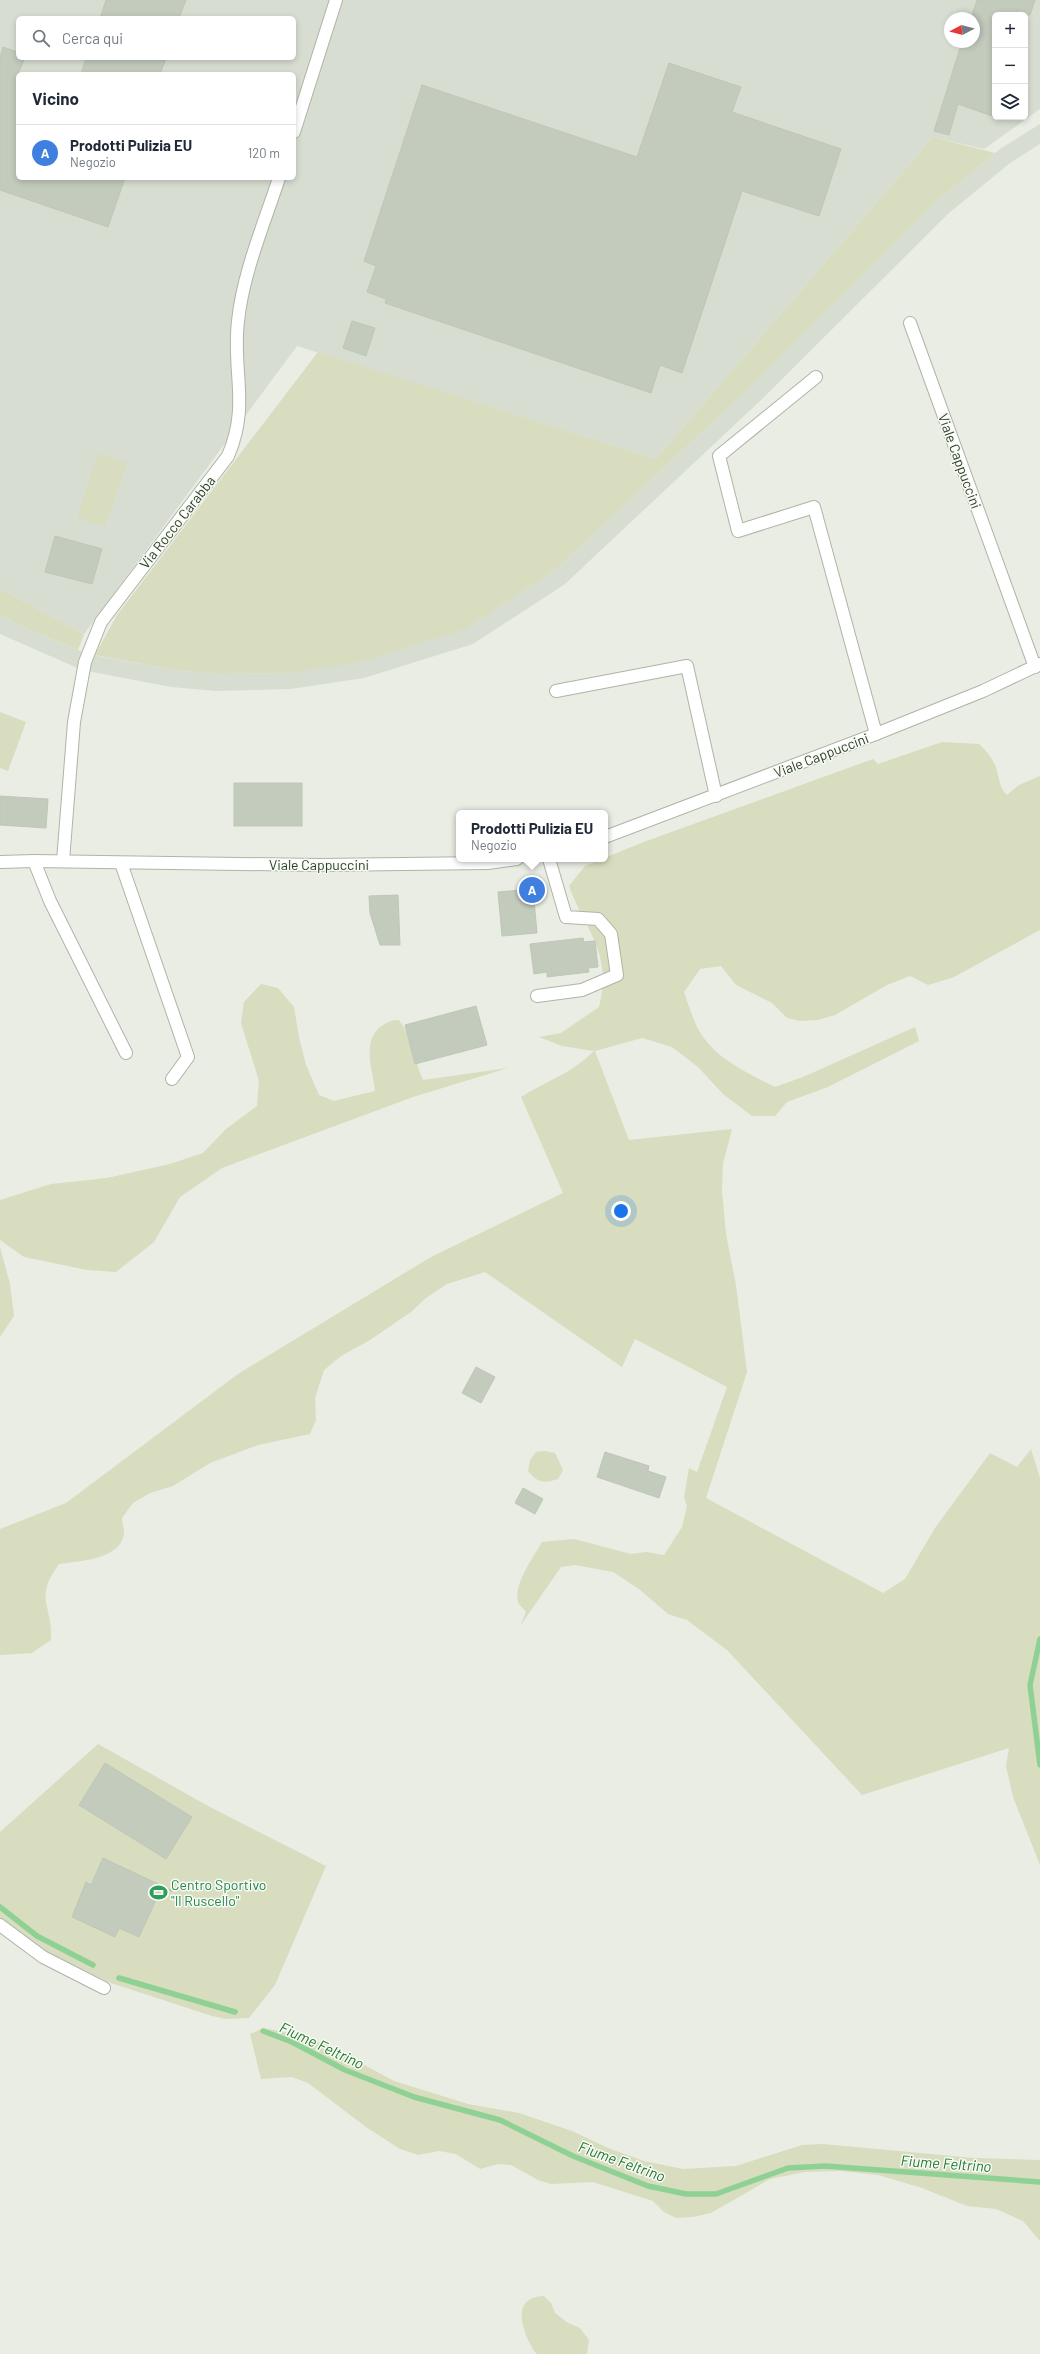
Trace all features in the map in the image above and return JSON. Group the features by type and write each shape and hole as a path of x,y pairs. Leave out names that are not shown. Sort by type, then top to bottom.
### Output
{"street":[{"path":"296,126 336,0"},
{"name":"Via Rocco Carabba","path":"62,861 74,722 84,662 101,622 228,456 237,436 240,410 238,322 243,290 278,180"},
{"name":"Viale Cappuccini","path":"608,836 876,734 983,691 1037,665 910,323"},
{"path":"816,377 719,456 738,530 814,507 876,734"},
{"path":"556,691 687,666 716,796"},
{"path":"34,860 50,901 126,1053"},
{"name":"Viale Cappuccini","path":"0,862 34,860 121,863 332,865 495,862"},
{"path":"537,996 582,990 617,975 611,934 598,919 566,917 550,862"},
{"path":"121,863 188,1057 172,1079"},
{"path":"0,1925 43,1957 104,1988"}],"shaded area":[{"path":"0,0 1040,0 1040,109 1028,118 1028,12 992,12 992,120 1025,120 984,149 933,137 656,459 297,346 84,634 0,589"},
{"path":"1040,124 1040,144 1010,163 949,213 761,400 565,584 473,644 364,678 291,689 217,691 171,687 82,670 0,634 0,614 16,624 87,654 174,670 218,674 289,673 466,629 555,570 749,388 938,200 1000,149"}],"green space":[{"path":"933,137 995,153 938,200 749,388 555,570 466,629 360,662 289,673 218,674 174,670 95,655 117,615 318,352 656,459"},
{"path":"98,453 127,463 105,527 77,518"},
{"path":"0,589 84,634 78,650 16,624 0,614"},
{"path":"0,712 26,722 8,771 0,768"},
{"path":"942,742 979,744 990,756 1004,792 1007,795 1019,785 1040,776 1040,930 954,977 928,985 910,976 887,985 835,1015 818,1020 800,1021 787,1018 772,1003 736,985 721,966 700,969 684,992 697,1027 704,1038 721,1056 742,1070 775,1087 803,1077 915,1027 919,1041 828,1087 787,1102 775,1116 752,1116 723,1094 698,1067 672,1047 642,1038 595,1051 629,1140 732,1129 723,1163 722,1191 726,1234 736,1285 747,1372 706,1498 883,1593 905,1579 935,1528 990,1453 1017,1467 1031,1449 1040,1478 1040,1865 1013,1797 1006,1766 1009,1748 862,1795 727,1650 687,1620 668,1614 639,1589 613,1572 575,1565 561,1567 520,1626 526,1612 518,1602 517,1595 521,1579 542,1542 574,1539 631,1554 646,1552 664,1555 682,1527 687,1506 684,1497 689,1468 697,1472 727,1387 635,1339 622,1367 485,1272 447,1284 426,1298 411,1312 370,1340 341,1356 324,1370 315,1398 316,1420 310,1434 258,1445 210,1463 173,1486 150,1493 133,1503 122,1518 124,1534 121,1543 115,1549 97,1558 59,1564 51,1576 47,1586 46,1602 51,1628 51,1640 32,1653 0,1655 0,1529 66,1503 238,1374 431,1257 563,1193 521,1097 577,1066 594,1051 562,1046 539,1037 561,1033 599,1007 603,972 600,957 590,930 569,886 585,866 595,862 608,862 608,857 641,843 873,759 878,764"},
{"path":"261,984 278,988 294,1007 306,1065 319,1095 334,1101 375,1091 370,1058 371,1042 374,1034 379,1028 386,1023 393,1021 399,1020 407,1034 423,1080 508,1068 413,1097 222,1168 180,1197 154,1242 116,1272 87,1270 24,1257 0,1240 0,1200 51,1184 107,1178 170,1164 203,1153 226,1129 257,1106 259,1081 241,1023 244,1002"},
{"path":"0,1247 10,1284 14,1316 0,1337"},
{"path":"545,1451 555,1453 563,1470 558,1479 544,1482 534,1478 528,1471 530,1460 536,1452"},
{"name":"Centro Sportivo \"Il Ruscello\"","path":"98,1744 208,1806 326,1866 275,1985 249,2018 226,2019 212,2016 111,1983 45,1951 0,1918 0,1832"},
{"path":"264,2028 293,2034 327,2045 394,2081 468,2104 519,2113 572,2131 608,2148 644,2161 683,2169 736,2166 802,2145 823,2144 974,2158 1040,2160 1040,2241 1023,2221 996,2209 967,2206 922,2188 878,2175 840,2171 805,2172 770,2179 711,2213 693,2217 676,2218 664,2212 653,2201 593,2182 551,2184 538,2180 511,2165 498,2164 480,2169 456,2154 439,2151 418,2155 400,2149 366,2127 308,2083 292,2077 261,2079 250,2034"},
{"path":"544,2296 551,2303 555,2313 568,2323 580,2328 589,2340 587,2354 537,2354 535,2352 523,2326 523,2309 526,2302 533,2298"}],"building":[{"path":"106,0 186,0 180,16 101,16"},
{"path":"977,0 1035,0 1030,15 1028,15 1028,12 992,12 992,116 958,104 949,135 934,131 960,48 980,48 980,12 973,12"},
{"path":"3,47 16,51 16,60 24,60 19,72 16,72 16,180 124,180 108,227 0,190 0,58"},
{"path":"85,60 165,60 161,72 82,72"},
{"path":"669,63 741,87 732,112 841,149 819,216 742,191 682,373 660,365 651,393 385,303 386,299 367,292 376,266 364,261 422,85 637,157"},
{"path":"352,321 375,328 366,356 343,348"},
{"path":"55,536 102,549 92,584 45,572"},
{"path":"234,783 302,783 302,826 234,826"},
{"path":"0,796 48,799 46,828 0,825"},
{"path":"533,889 537,933 502,936 498,892"},
{"path":"398,895 400,945 380,945 370,913 369,896"},
{"path":"583,938 584,942 595,941 598,967 588,968 589,972 547,977 547,972 534,974 530,944"},
{"path":"476,1006 487,1045 415,1064 405,1025"},
{"path":"476,1367 495,1377 481,1403 462,1393"},
{"path":"605,1452 649,1466 648,1471 666,1477 659,1498 597,1477"},
{"path":"523,1488 543,1499 535,1514 515,1503"},
{"path":"105,1763 192,1817 166,1859 79,1805"},
{"path":"103,1858 173,1891 160,1891 139,1937 119,1928 115,1937 72,1917 86,1882 91,1885"}],"waterway":[{"path":"1040,1639 1030,1685 1040,1765"},
{"name":"Fiume Feltrino","path":"0,1907 37,1936 93,1965"},
{"name":"Fiume Feltrino","path":"119,1978 235,2012"},
{"name":"Fiume Feltrino","path":"263,2031 292,2042 345,2070 414,2097 500,2120 573,2156 648,2186 686,2194 716,2194 788,2168 825,2166 1040,2182"}],"place":[{"name":"Prodotti Pulizia EU","path":"532,890"},
{"name":"Centro Sportivo \"Il Ruscello\"","path":"158,1892"}]}
